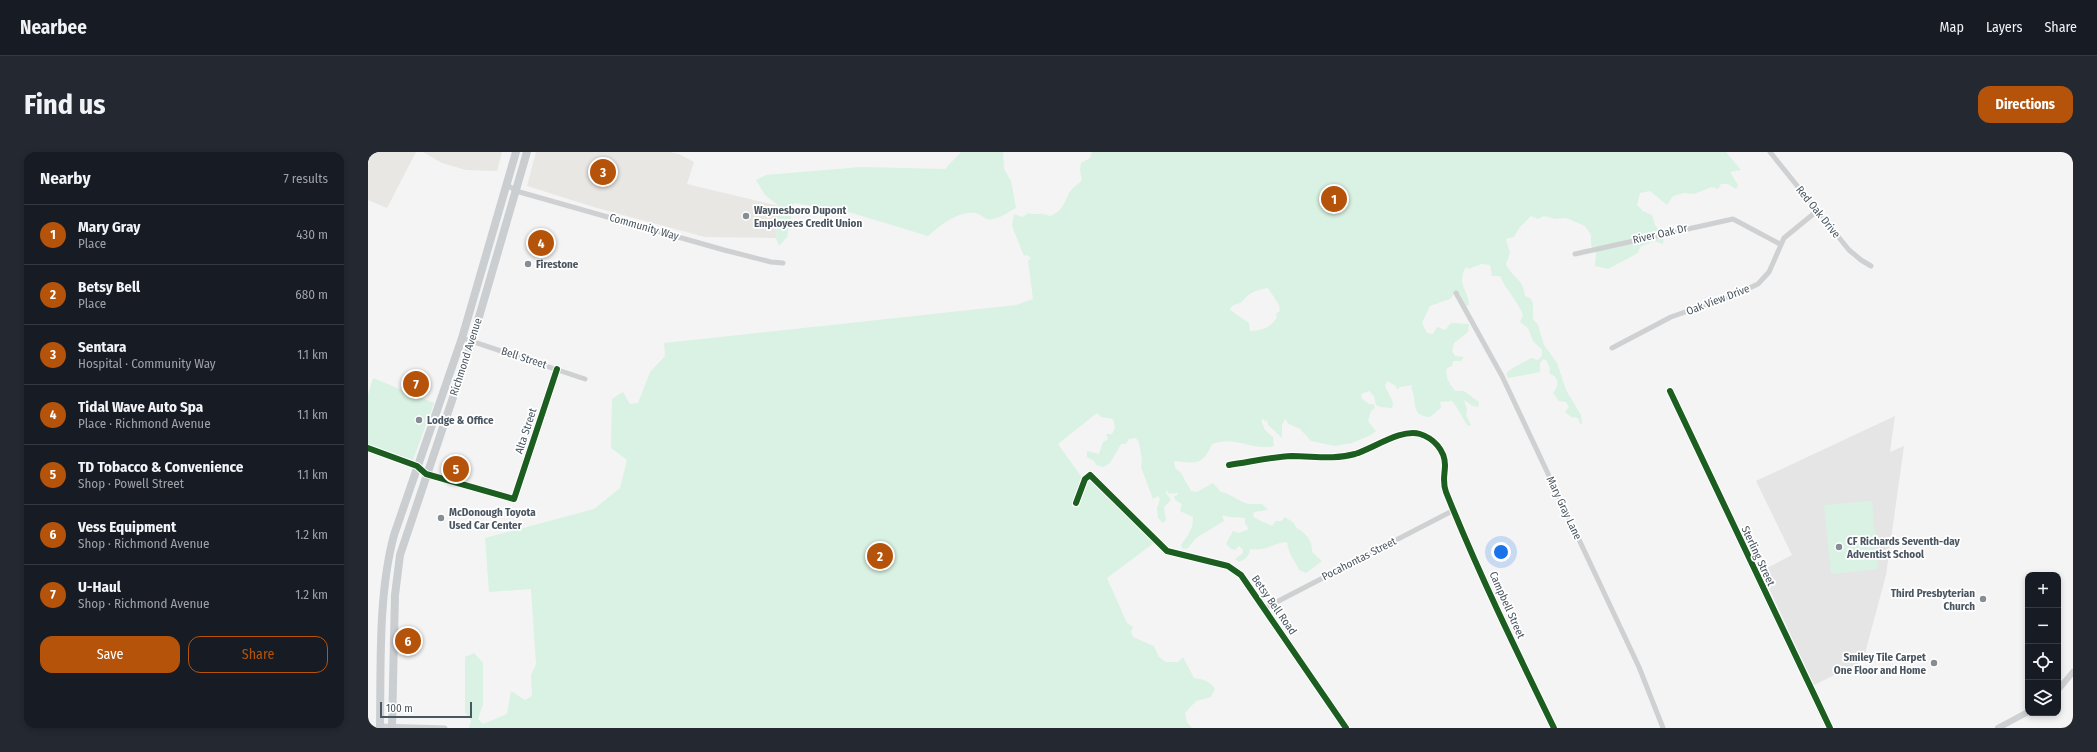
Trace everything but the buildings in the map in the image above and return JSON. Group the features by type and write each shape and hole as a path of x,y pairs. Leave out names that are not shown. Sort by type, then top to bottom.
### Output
{"main road":[{"name":"Richmond Avenue","path":"380,727 383,613 386,572 394,535 462,338 516,152"},
{"name":"Richmond Avenue","path":"392,727 394,609 397,574 404,539 472,342 527,152"}],"street":[{"name":"Red Oak Drive","path":"1770,152 1849,250 1871,266"},
{"name":"Community Way","path":"506,184 516,191 730,252 771,262 783,263"},
{"name":"Oak View Drive","path":"1612,348 1671,317 1741,292 1758,284 1769,272 1780,244 1789,233 1818,211"},
{"name":"River Oak Dr","path":"1575,254 1733,219 1780,244"},
{"name":"Mary Gray Lane","path":"1456,293 1502,376 1639,667 1662,728"},
{"name":"Bell Street","path":"462,338 585,379"},
{"name":"Alta Street","path":"426,474 514,498 557,369"},
{"name":"Sterling Street","path":"1670,391 1830,728"},
{"name":"Campbell Street","path":"1229,465 1292,456 1347,456 1373,448 1402,434 1419,433 1431,439 1442,451 1445,465 1444,487 1511,639 1554,728"},
{"path":"368,448 417,466 426,474"},
{"name":"Betsy Bell Road","path":"1076,504 1085,479 1090,476 1167,551 1228,566 1241,575 1346,728"},
{"name":"Pocahontas Street","path":"1265,608 1454,510"},
{"path":"2061,686 2073,672"},
{"path":"1998,728 2025,714"},
{"path":"380,727 445,728"}],"shaded area":[{"path":"368,152 416,152 387,208 368,200"},
{"path":"423,152 502,152 497,171 466,170 442,163"},
{"path":"536,152 670,152 679,154 694,162 687,184 779,206 776,238 705,237 597,208 527,186"},
{"name":"CF Richards Seventh-day Adventist School","path":"1895,416 1890,452 1904,446 1886,575 1863,661 1814,685 1761,571 1792,555 1756,481"}],"green space":[{"path":"961,152 1003,152 1004,169 1011,181 1016,208 995,219 986,218 976,213 962,214 938,227 928,236 852,213 794,203 787,237 779,246 776,238 779,206 765,195 756,180 766,175 861,167 945,169"},
{"path":"1092,152 1726,152 1741,170 1730,172 1738,185 1736,189 1728,184 1721,184 1718,189 1712,187 1694,194 1684,193 1673,196 1667,205 1650,191 1640,193 1637,205 1643,211 1652,215 1655,225 1664,236 1663,244 1654,241 1640,247 1638,253 1608,269 1595,266 1596,253 1591,245 1591,235 1585,226 1566,218 1555,219 1544,216 1538,219 1531,216 1519,228 1514,237 1506,239 1510,253 1506,264 1508,269 1520,282 1525,296 1530,298 1533,303 1533,319 1538,325 1544,345 1557,363 1566,390 1581,415 1582,425 1580,424 1578,418 1571,417 1565,412 1569,407 1566,402 1559,401 1553,393 1557,387 1557,379 1549,373 1550,368 1546,360 1543,359 1540,363 1540,372 1508,378 1506,374 1514,368 1531,358 1538,360 1542,356 1542,350 1533,341 1528,328 1520,322 1523,315 1500,276 1492,276 1490,265 1481,264 1469,269 1466,267 1463,273 1462,282 1469,305 1466,306 1460,294 1456,292 1450,299 1430,306 1422,323 1427,333 1433,334 1437,327 1445,330 1451,323 1469,324 1468,332 1454,343 1452,351 1455,356 1464,357 1461,361 1453,361 1452,366 1447,368 1446,375 1455,391 1464,391 1479,402 1478,407 1473,406 1464,400 1467,410 1466,415 1471,425 1468,426 1452,401 1440,402 1441,408 1430,417 1419,414 1415,407 1411,388 1413,385 1400,387 1397,390 1396,386 1387,381 1385,386 1393,402 1392,408 1376,405 1374,396 1369,391 1361,394 1362,399 1369,404 1374,404 1375,408 1371,411 1368,421 1376,431 1371,435 1352,443 1335,446 1311,441 1300,429 1289,424 1285,419 1282,425 1282,438 1268,425 1267,420 1265,422 1264,419 1261,420 1265,430 1273,437 1274,446 1259,447 1236,442 1220,442 1212,444 1202,460 1198,462 1174,461 1175,468 1181,473 1191,491 1197,492 1213,483 1221,492 1249,504 1262,504 1268,510 1254,512 1253,516 1255,518 1272,526 1276,521 1281,521 1285,517 1294,523 1296,528 1308,537 1312,552 1322,561 1306,573 1299,570 1290,554 1287,542 1282,542 1256,550 1250,549 1247,557 1243,560 1239,562 1235,559 1243,553 1243,550 1239,546 1235,550 1231,549 1226,544 1233,531 1239,533 1249,529 1245,524 1245,518 1222,515 1224,521 1196,538 1188,548 1183,549 1181,545 1191,529 1193,517 1180,511 1182,504 1175,500 1174,496 1178,495 1177,493 1169,494 1167,490 1166,493 1171,500 1164,507 1166,520 1163,523 1158,518 1157,508 1160,499 1158,496 1153,499 1141,467 1142,460 1139,443 1136,438 1129,439 1126,444 1121,444 1110,463 1103,467 1096,465 1094,461 1087,457 1087,451 1099,454 1103,442 1108,439 1106,434 1112,434 1115,428 1113,419 1101,417 1097,413 1058,444 1083,479 1091,481 1154,543 1107,578 1127,623 1133,627 1131,632 1133,637 1154,646 1159,657 1166,662 1178,662 1183,657 1194,678 1206,681 1215,689 1211,697 1196,701 1185,713 1187,722 1192,728 469,728 471,721 465,712 465,657 474,653 483,663 483,704 478,719 483,724 507,714 511,691 525,700 532,696 531,675 536,664 531,589 489,592 485,538 594,509 620,488 627,460 611,448 612,399 623,392 630,404 638,403 650,372 665,356 664,343 1016,305 1033,299 1028,261 1031,258 1027,255 1024,256 1012,226 1014,214 1023,217 1028,213 1050,216 1059,211 1069,193 1082,180 1080,170 1081,163 1090,158","holes":["1268,288 1279,305 1280,311 1276,314 1277,317 1275,321 1266,328 1254,331 1250,331 1249,323 1230,310 1233,306 1241,302 1252,293"]},
{"path":"373,378 434,403 413,460 368,445 368,395"},
{"path":"1872,501 1878,569 1831,574 1824,505"}],"cycle path":[{"path":"368,448 417,466 426,474 514,499 557,369"},
{"path":"1670,391 1830,728"},
{"path":"1229,465 1268,458 1292,456 1347,456 1363,451 1397,436 1413,433 1425,436 1434,442 1443,454 1445,465 1445,488 1458,522 1498,611 1554,728"},
{"path":"1076,503 1085,479 1090,475 1167,551 1228,566 1241,575 1346,728"}],"place":[{"name":"Sentara","path":"603,172"},
{"name":"Mary Gray","path":"1334,199"},
{"name":"Waynesboro Dupont Employees Credit Union","path":"746,216"},
{"name":"Tidal Wave Auto Spa","path":"541,243"},
{"name":"Firestone","path":"528,264"},
{"name":"U-Haul","path":"416,384"},
{"name":"Lodge & Office","path":"419,420"},
{"name":"TD Tobacco & Convenience","path":"456,469"},
{"name":"McDonough Toyota Used Car Center","path":"441,518"},
{"name":"CF Richards Seventh-day Adventist School","path":"1839,547"},
{"name":"Betsy Bell","path":"880,556"},
{"name":"Third Presbyterian Church","path":"1983,599"},
{"name":"Vess Equipment","path":"408,641"},
{"name":"Smiley Tile Carpet One Floor and Home","path":"1934,663"}]}
